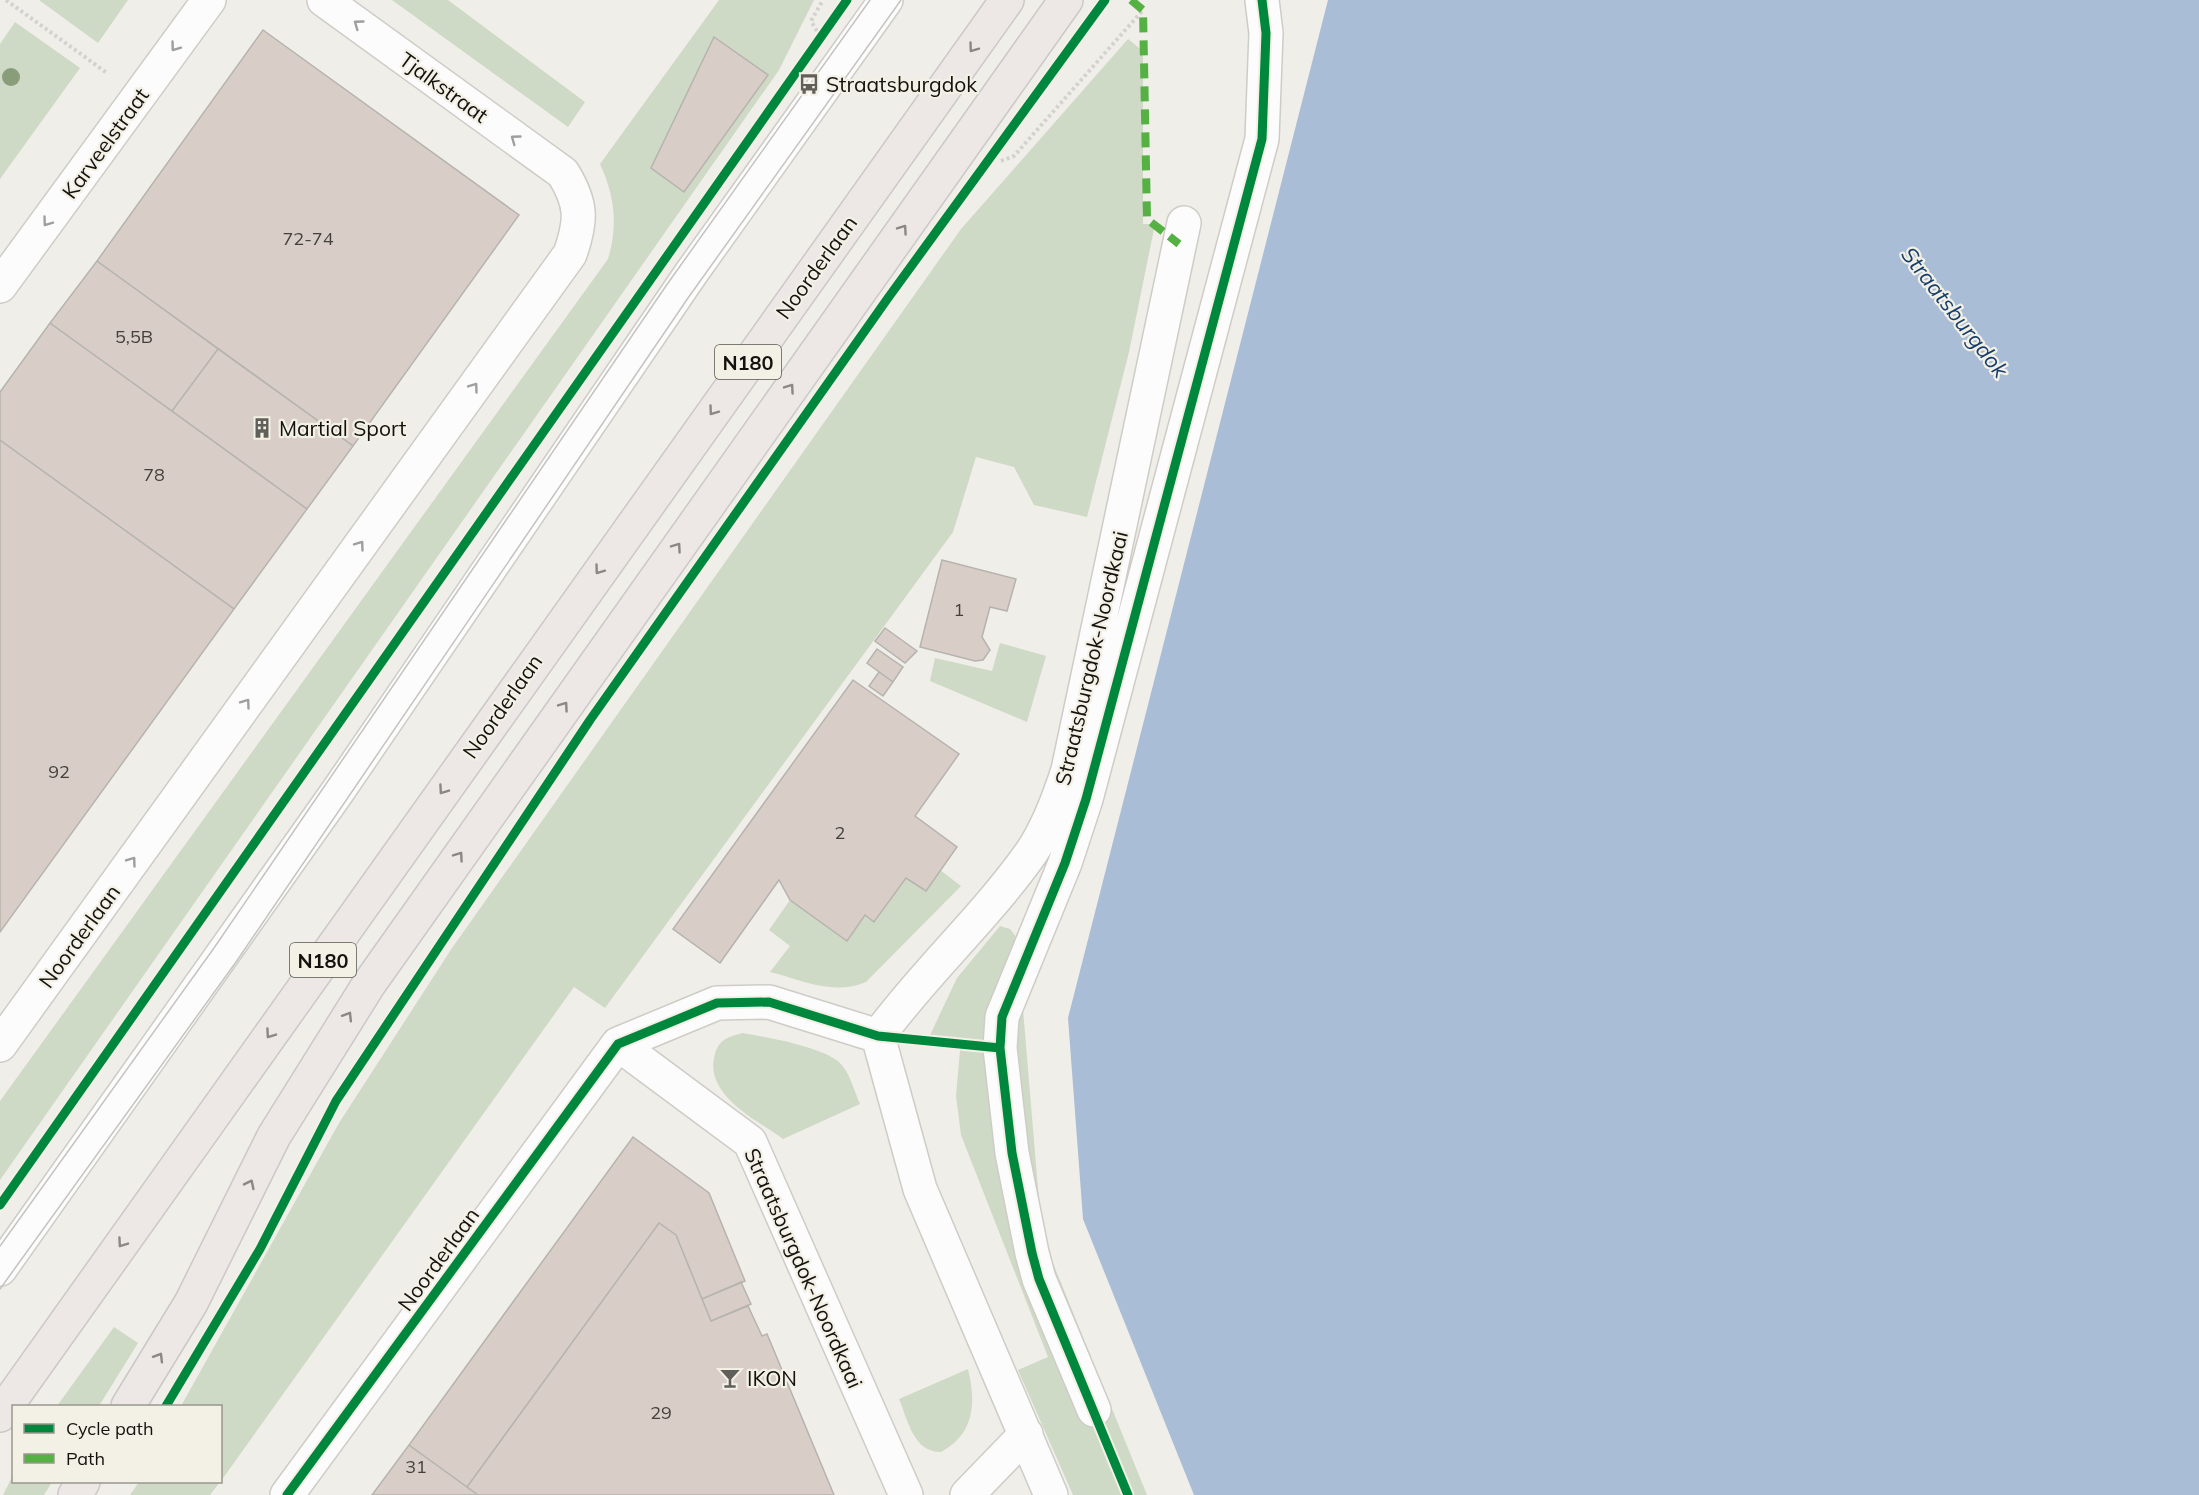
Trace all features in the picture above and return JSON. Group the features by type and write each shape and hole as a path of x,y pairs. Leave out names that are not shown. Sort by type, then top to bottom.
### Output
{"main road":[{"name":"Noorderlaan","path":"0,1414 1007,0"},
{"name":"N180","path":"129,1405 191,1303 274,1136 369,984 1066,0"}],"street":[{"name":"Karveelstraat","path":"0,286 209,0"},
{"name":"Tjalkstraat","path":"324,0 563,173"},
{"path":"1,1265 338,791 666,310 886,0"},
{"path":"1094,1410 1039,1279 1032,1253 1006,1105 1000,1048 1002,1017 1065,863 1086,799 1262,139 1266,33 1262,0"},
{"name":"Noorderlaan","path":"0,1045 570,254 580,228 579,212 574,191 563,173"},
{"name":"Straatsburgdok-Noordkaai","path":"878,1036 906,998 1032,851 1059,798 1071,758 1184,223"},
{"path":"618,1044 717,1003 769,1002 878,1036 920,1188 1051,1495"},
{"name":"Noorderlaan","path":"287,1495 618,1044"},
{"name":"Straatsburgdok-Noordkaai","path":"618,1044 750,1142 906,1495"},
{"path":"967,1495 1026,1434"}],"path":[{"path":"6,0 139,96"},
{"path":"812,21 823,0"},
{"path":"994,160 1014,156 1143,10"},
{"path":"814,46 827,28"},
{"path":"994,160 1000,148"}],"green space":[{"path":"39,0 128,0 98,43"},
{"path":"392,0 448,0 585,102 568,127"},
{"path":"719,0 814,0 779,70 0,1180 0,1101 608,259 614,223 612,199 600,164"},
{"path":"15,22 80,68 0,179 0,44"},
{"path":"1128,39 1143,51 1143,224 1155,224 1129,352 1087,517 1034,505 1014,467 976,457 953,532 605,1008 574,987 222,1480 222,1405 182,1405 339,1123 452,948 961,229"},
{"path":"1000,643 1046,656 1027,722 930,681 935,658 992,671"},
{"path":"940,870 961,886 866,982 854,986 830,987 770,972 790,946 769,930 790,900 847,941 865,915 875,922 906,878"},
{"path":"1000,926 1010,929 1017,938 1042,1236 1147,1495 1073,1495 1018,1370 1048,1357 961,1135 956,1096 961,1039 930,1035 957,978"},
{"path":"743,1033 793,1043 830,1056 846,1071 860,1104 783,1139 734,1104 717,1082 713,1069 719,1045 734,1035"},
{"path":"114,1327 138,1343 100,1405 58,1405"},
{"path":"968,1369 972,1405 967,1427 952,1445 941,1452 924,1447 913,1433 899,1399"},
{"path":"12,1477 12,1483 51,1483 44,1495 3,1495"},
{"path":"138,1483 219,1483 210,1495 130,1495"}],"water":[{"name":"Straatsburgdok","path":"1328,0 2199,0 2199,1495 1194,1495 1083,1219 1068,1018"}],"building":[{"path":"263,30 519,215 353,446 97,261"},
{"path":"714,37 768,75 684,192 651,168"},
{"path":"97,261 218,349 172,411 50,323"},
{"path":"50,323 307,509 234,609 0,440 0,392"},
{"name":"Martial Sport","path":"218,349 353,446 307,509 172,411"},
{"path":"0,440 234,609 0,932"},
{"path":"942,560 1016,579 1007,611 990,607 982,637 990,650 983,660 975,661 920,647"},
{"path":"885,628 917,651 905,663 875,641"},
{"path":"877,649 903,667 893,682 867,663"},
{"path":"879,672 893,682 883,696 869,686"},
{"path":"853,680 959,754 915,816 957,847 926,891 906,878 874,922 865,915 847,941 790,900 779,880 720,963 673,929"},
{"path":"633,1137 709,1193 745,1281 702,1299 676,1235 659,1223 467,1487 409,1445"},
{"path":"659,1223 676,1235 711,1321 748,1306 762,1336 767,1334 834,1495 478,1495 467,1487"},
{"path":"741,1282 751,1304 711,1321 702,1299"},
{"path":"409,1445 467,1487 478,1495 372,1495"}],"tram line":[{"path":"0,1246 214,948 668,283 870,0"},
{"path":"0,1289 236,962 688,298 901,0"}],"marked path":[{"path":"1131,0 1143,10 1147,219 1179,244"}],"cycle path":[{"path":"0,1205 847,0"},
{"path":"167,1405 260,1249 336,1101 590,720 888,298 1105,0"},
{"path":"1128,1495 1039,1279 1032,1253 1012,1153 1000,1048 1002,1017 1065,863 1086,799 1262,139 1266,33 1262,0"},
{"path":"287,1495 618,1044 717,1003 769,1002 878,1036 1000,1048"}],"place":[{"name":"Straatsburgdok","path":"809,84"},
{"name":"Martial Sport","path":"262,428"},
{"name":"IKON","path":"730,1378"}]}
